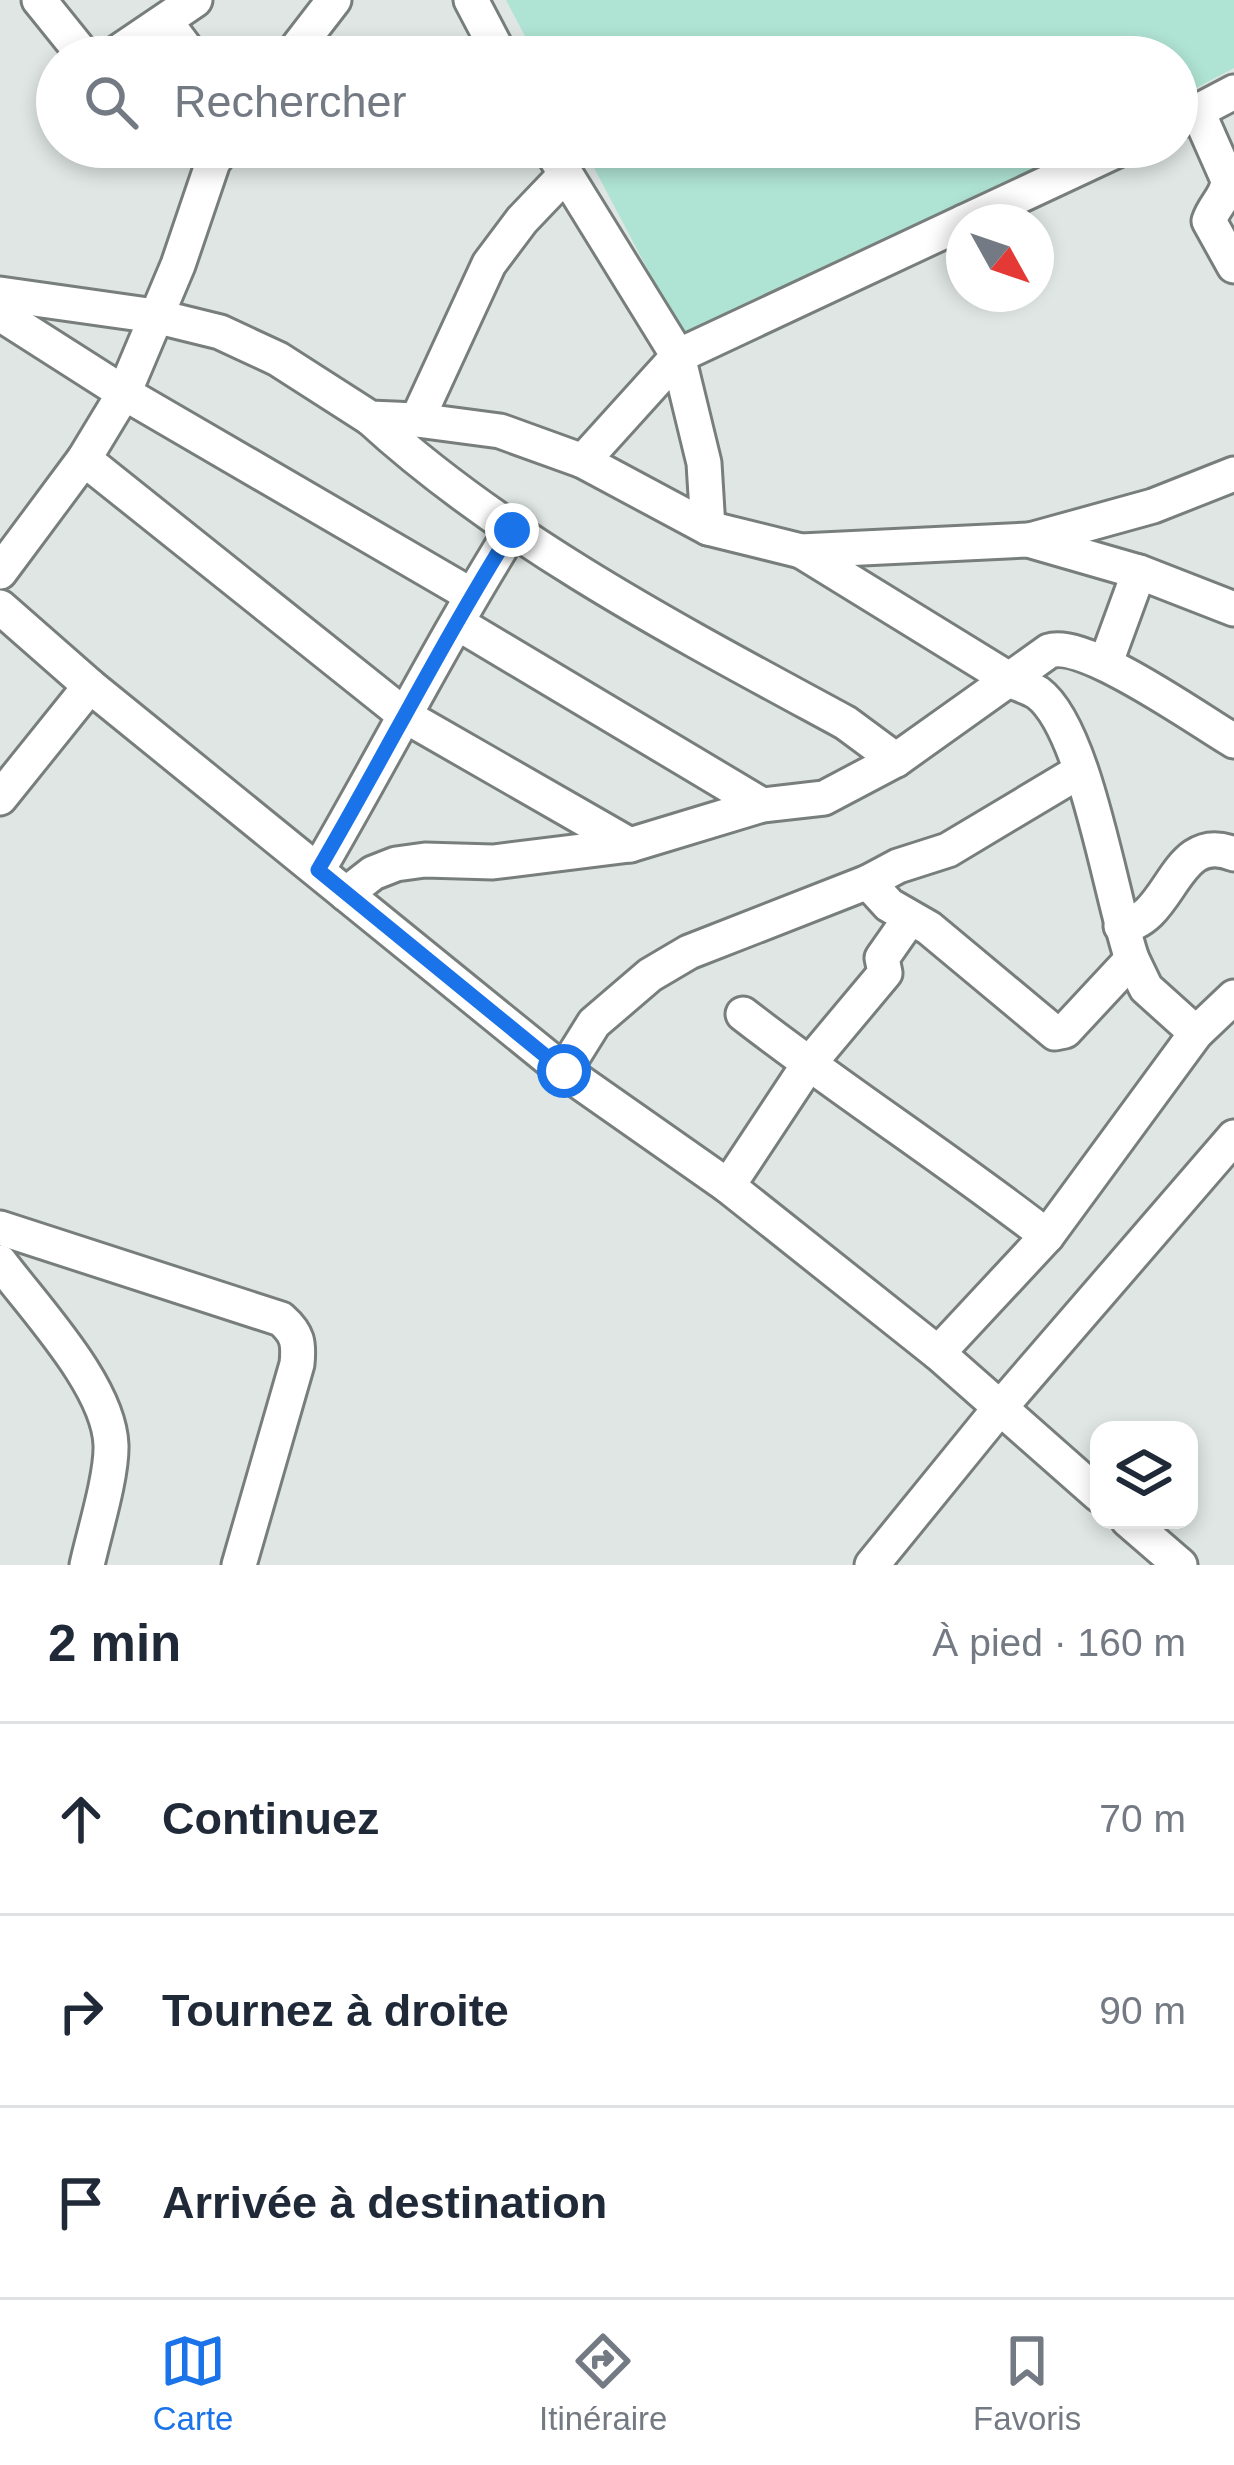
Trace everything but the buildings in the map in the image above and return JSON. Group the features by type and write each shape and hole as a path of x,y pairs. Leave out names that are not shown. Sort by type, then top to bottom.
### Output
{"street":[{"path":"39,0 68,36"},
{"path":"142,36 195,0"},
{"path":"306,36 334,0"},
{"path":"471,0 490,36"},
{"path":"165,21 176,36"},
{"path":"1198,112 1234,92"},
{"path":"1198,133 1228,180 1228,191 1209,221 1234,266"},
{"path":"0,572 85,459 124,393 178,265 205,168"},
{"path":"417,420 490,264 553,168"},
{"path":"561,168 678,356 702,450 709,528"},
{"path":"1002,204 1079,168"},
{"path":"583,461 678,356 946,230"},
{"path":"0,294 155,316 220,332 278,359 370,418 422,466 512,530 846,723 896,760"},
{"path":"0,314 762,805"},
{"path":"370,418 500,431 583,461 709,528 801,551 1028,540 1154,506 1234,474"},
{"path":"85,459 407,717 630,845"},
{"path":"318,870 512,530"},
{"path":"1028,540 1138,572 1233,608"},
{"path":"801,551 1039,694 1054,713 1079,771 1132,959 1146,988 1196,1033"},
{"path":"1106,662 1138,572"},
{"path":"0,607 90,686 564,1071 728,1186 938,1353 1090,1487"},
{"path":"346,894 373,873 410,862 493,862 630,845 762,805 824,797 896,760 1049,651 1063,646 1106,662 1234,741"},
{"path":"0,798 90,686"},
{"path":"564,1071 594,1023 650,975 689,952 948,850 1079,771"},
{"path":"1121,926 1130,926 1149,912 1196,854 1212,848 1234,854"},
{"path":"868,882 889,905 928,928 1055,1033 1065,1031 1132,959"},
{"path":"728,1186 808,1065 885,973 882,958 910,918"},
{"path":"938,1353 1047,1236 1196,1033 1234,997"},
{"path":"743,1014 1047,1236"},
{"path":"872,1565 999,1409 1234,1137"},
{"path":"0,1228 281,1319 292,1329 299,1342 297,1364 239,1565"},
{"path":"0,1262 91,1385 108,1422 112,1449 87,1565"},
{"path":"1138,1529 1180,1565"}],"green space":[{"path":"506,0 1234,0 1234,68 1198,87 1198,36 525,36"},
{"path":"594,168 1048,168 982,204 946,204 946,223 695,359"}],"route":[{"path":"512,530 318,870 564,1071"}]}
